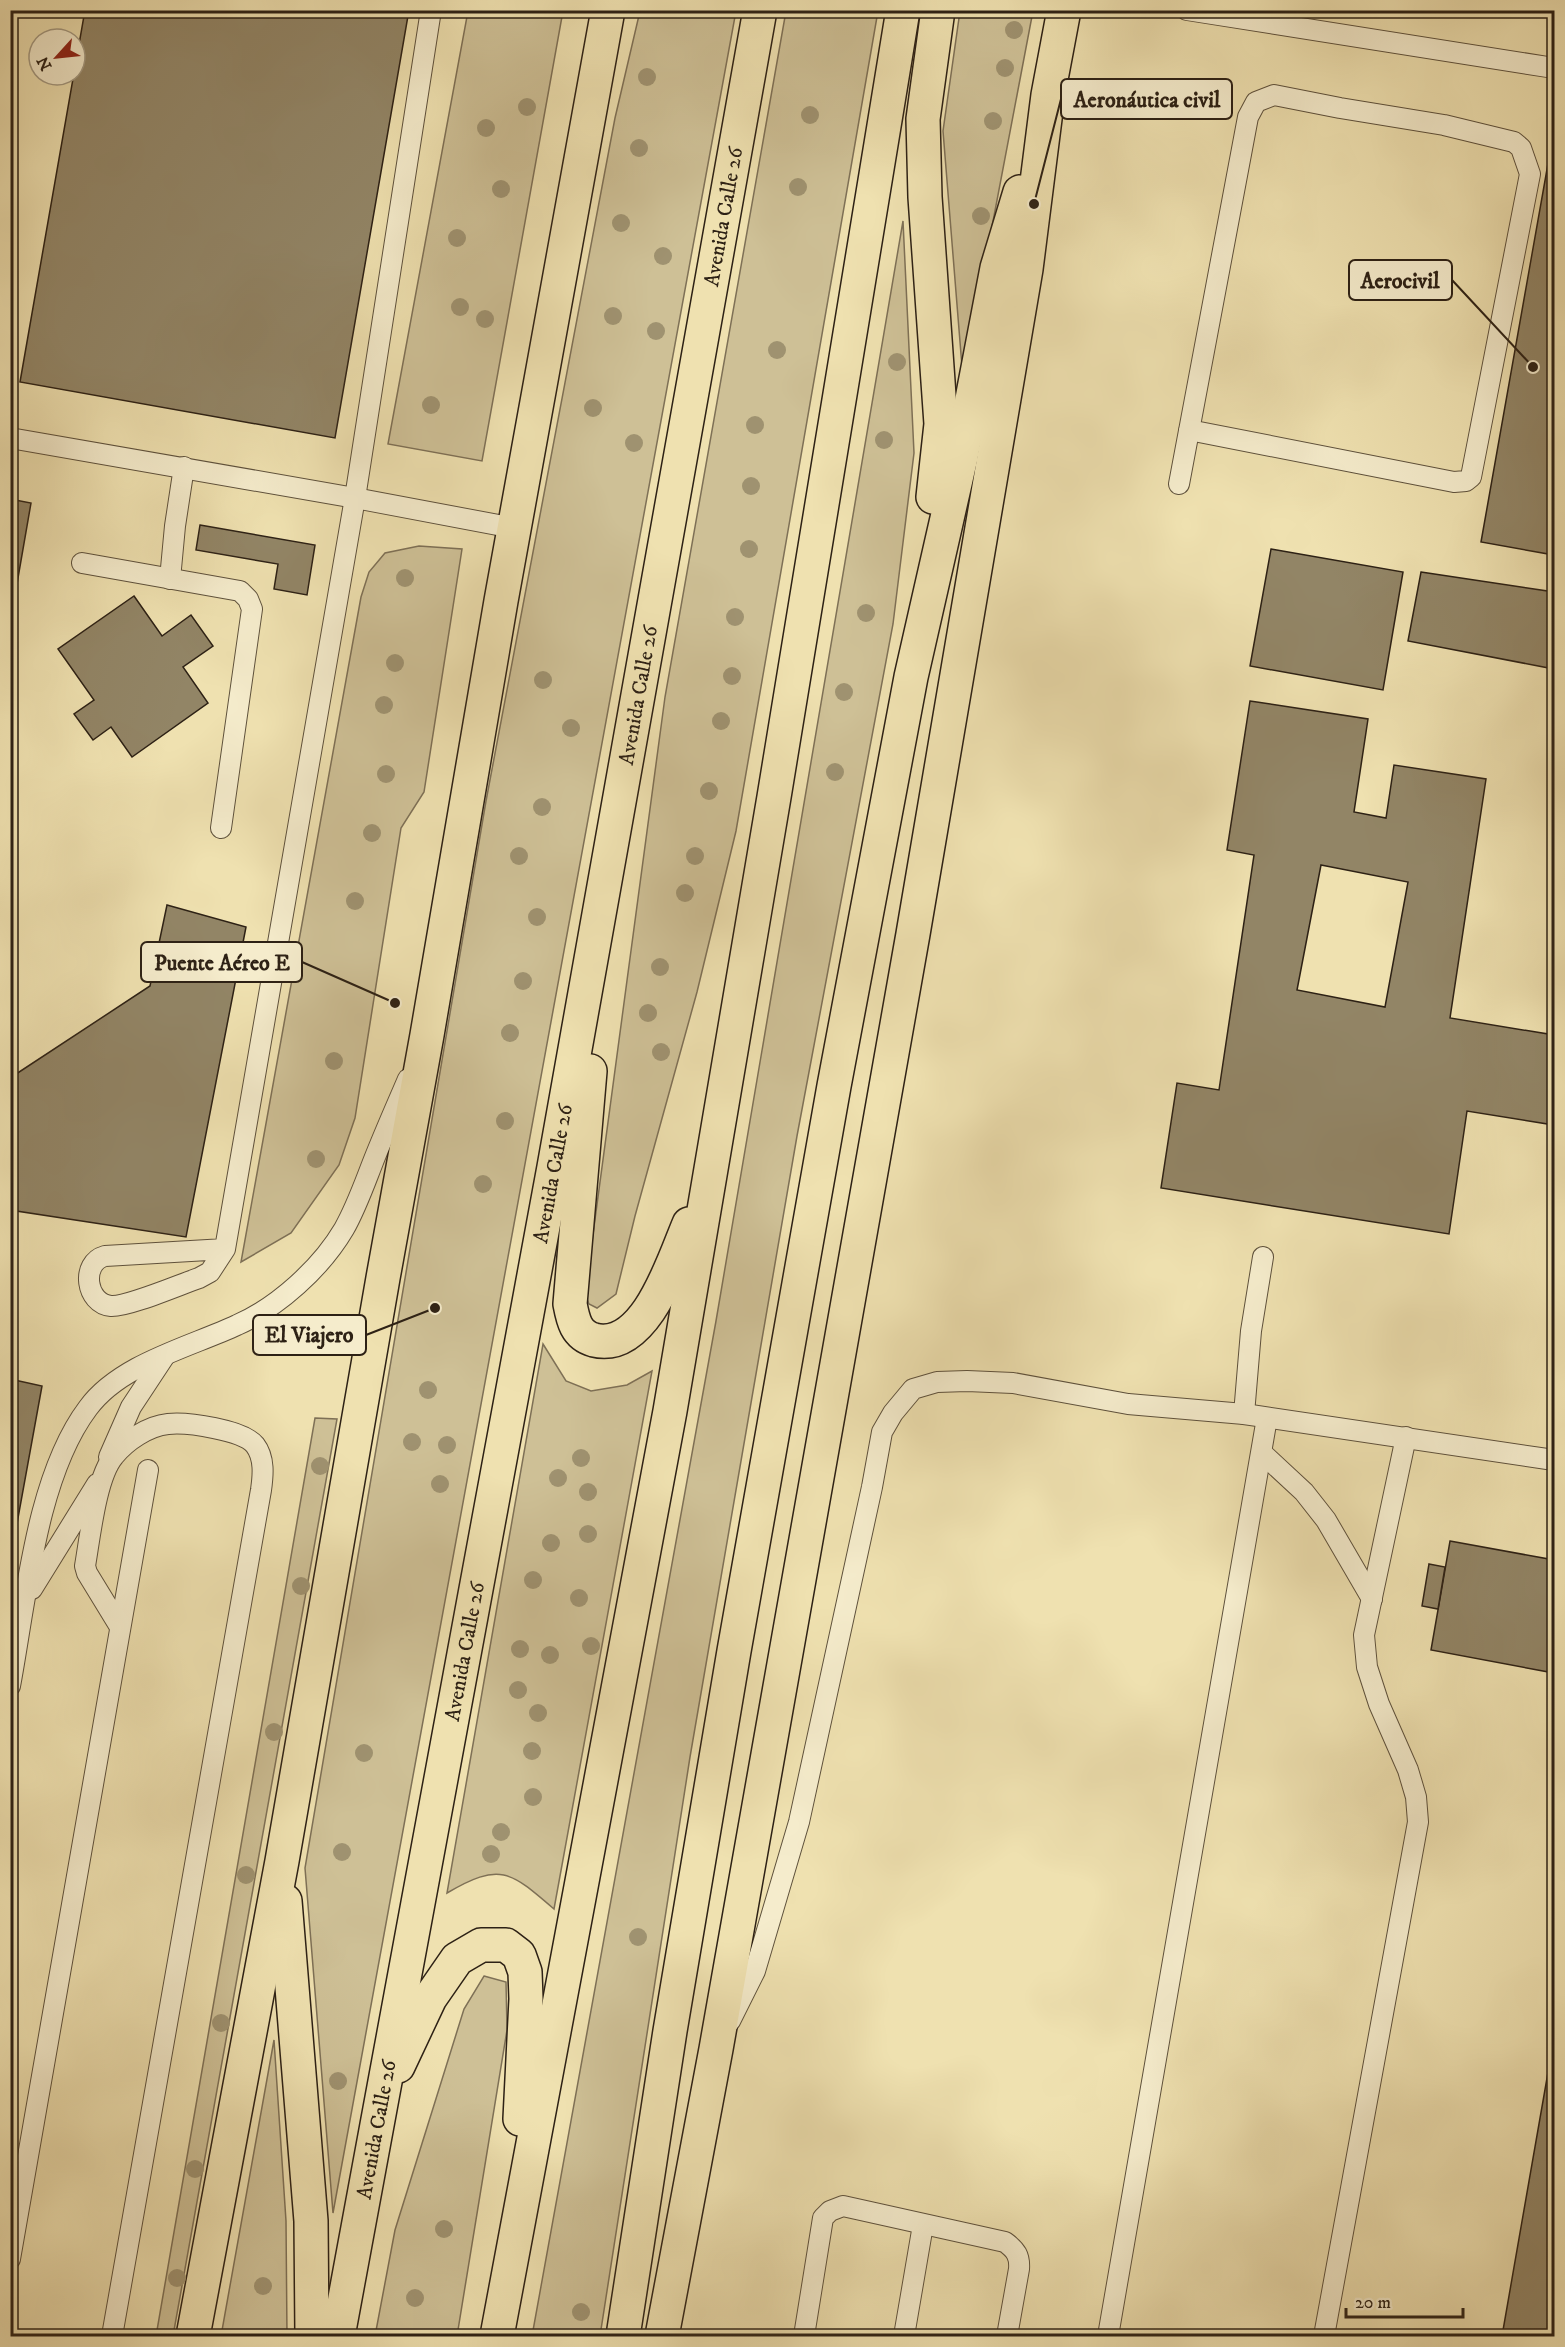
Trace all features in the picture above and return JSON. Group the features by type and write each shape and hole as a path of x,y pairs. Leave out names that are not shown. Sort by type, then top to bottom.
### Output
{"main road":[{"path":"193,2337 282,1861 514,528 608,10"},
{"name":"Avenida Calle 26","path":"338,2337 554,1167 760,10"},
{"path":"497,2337 670,1411 778,774 903,10"},
{"path":"911,677 941,424 925,196 923,119 938,10"},
{"path":"662,2337 716,2049 913,934 1026,269 1048,95 1065,10"},
{"path":"623,2337 668,2043 738,1627 836,1075 911,677 961,457 997,268 1048,95"},
{"path":"608,860 571,1295 573,1321 582,1335 594,1340 607,1341 621,1337 637,1328 663,1284 709,1177"},
{"path":"282,1861 311,2221 312,2337"},
{"path":"380,2101 430,1998 457,1959 481,1945 506,1946 519,1956 525,1972 526,1999 513,2246"}],"lane":[{"path":"225,1249 105,1256 98,1258 91,1266 89,1287 94,1296 106,1305 120,1306 199,1278 210,1272 225,1249 356,498 431,10"},
{"path":"1187,10 1554,68"},
{"path":"1179,484 1189,430 1248,117 1256,102 1274,95 1444,125 1514,142 1521,148 1530,174 1471,477 1466,481 1454,482 1189,430"},
{"path":"10,438 184,467 514,528"},
{"path":"170,579 184,467"},
{"path":"82,563 240,591 248,599 252,609 221,828"},
{"path":"10,1686 43,1505 65,1446 88,1407 116,1382 167,1352 238,1325 271,1306 301,1282 343,1230 427,1035"},
{"path":"1244,1414 1251,1331 1263,1257"},
{"path":"120,1627 85,1566 104,1472 131,1407 167,1352"},
{"path":"716,2049 755,1971 799,1822 882,1432 893,1413 913,1389 937,1382 1013,1383 1128,1404 1244,1414 1554,1460"},
{"path":"1108,2337 1267,1418"},
{"path":"26,1600 114,1456 141,1434 168,1424 206,1427 238,1433 248,1438 256,1446 262,1464 261,1490 112,2337"},
{"path":"1324,2337 1418,1822 1416,1797 1408,1770 1379,1704 1366,1667 1365,1635 1406,1437"},
{"path":"1262,1453 1304,1492 1326,1520 1372,1599"},
{"path":"10,2259 148,1470"},
{"path":"804,2337 823,2218 830,2211 843,2206 1005,2242 1014,2248 1020,2259 1007,2337"},
{"path":"904,2337 923,2225"}],"shaded area":[{"path":"468,11 563,11 482,461 388,444"},
{"path":"640,11 736,11 333,2213 305,1868 486,801 615,118"},
{"path":"786,11 878,11 736,831 697,992 635,1216 616,1294 597,1308 589,1304 585,1294 665,697"},
{"path":"960,11 1033,11 963,379 943,131"},
{"path":"903,221 914,453 893,624 797,1136 690,1757 600,2336 532,2336 716,1321"},
{"path":"419,546 462,549 424,792 401,828 355,1118 339,1165 291,1233 241,1262 361,597 369,572 385,553"},
{"path":"543,1344 566,1381 591,1391 627,1385 652,1371 554,1909 526,1886 504,1875 493,1874 480,1877 447,1893"},
{"path":"315,1418 337,1419 173,2336 156,2336"},
{"path":"484,1976 506,1982 507,2030 457,2336 375,2336 395,2230 464,2009"},
{"path":"274,2040 286,2221 287,2336 221,2336"}],"building":[{"path":"85,10 409,10 335,438 20,382 72,87 87,87 87,27 82,27"},
{"path":"1549,158 1554,159 1554,555 1481,542"},
{"path":"10,499 31,503 10,624"},
{"path":"200,525 315,545 307,595 274,589 278,564 196,550"},
{"path":"1271,549 1403,572 1383,690 1250,666"},
{"path":"1421,572 1554,592 1554,669 1408,641"},
{"path":"134,596 162,636 191,615 213,646 183,667 208,703 132,757 111,727 93,740 74,714 94,700 58,649"},
{"path":"1250,701 1368,719 1354,812 1386,818 1394,765 1486,779 1450,1018 1554,1035 1554,1125 1467,1111 1449,1234 1161,1188 1177,1083 1219,1090 1254,855 1227,850","holes":["1321,865 1408,882 1385,1007 1297,990"]},
{"path":"167,905 246,927 186,1237 10,1210 10,1078 150,986"},
{"path":"10,1379 42,1386 10,1562"},
{"path":"1450,1541 1554,1560 1554,1673 1431,1650"},
{"path":"1429,1564 1445,1567 1438,1609 1422,1606"},
{"path":"1554,2038 1554,2336 1502,2336"}],"place":[{"name":"Aeronáutica civil","path":"1034,204"},
{"name":"Aerocivil","path":"1533,367"},
{"name":"Puente Aéreo E","path":"395,1003"},
{"name":"El Viajero","path":"435,1308"}]}
